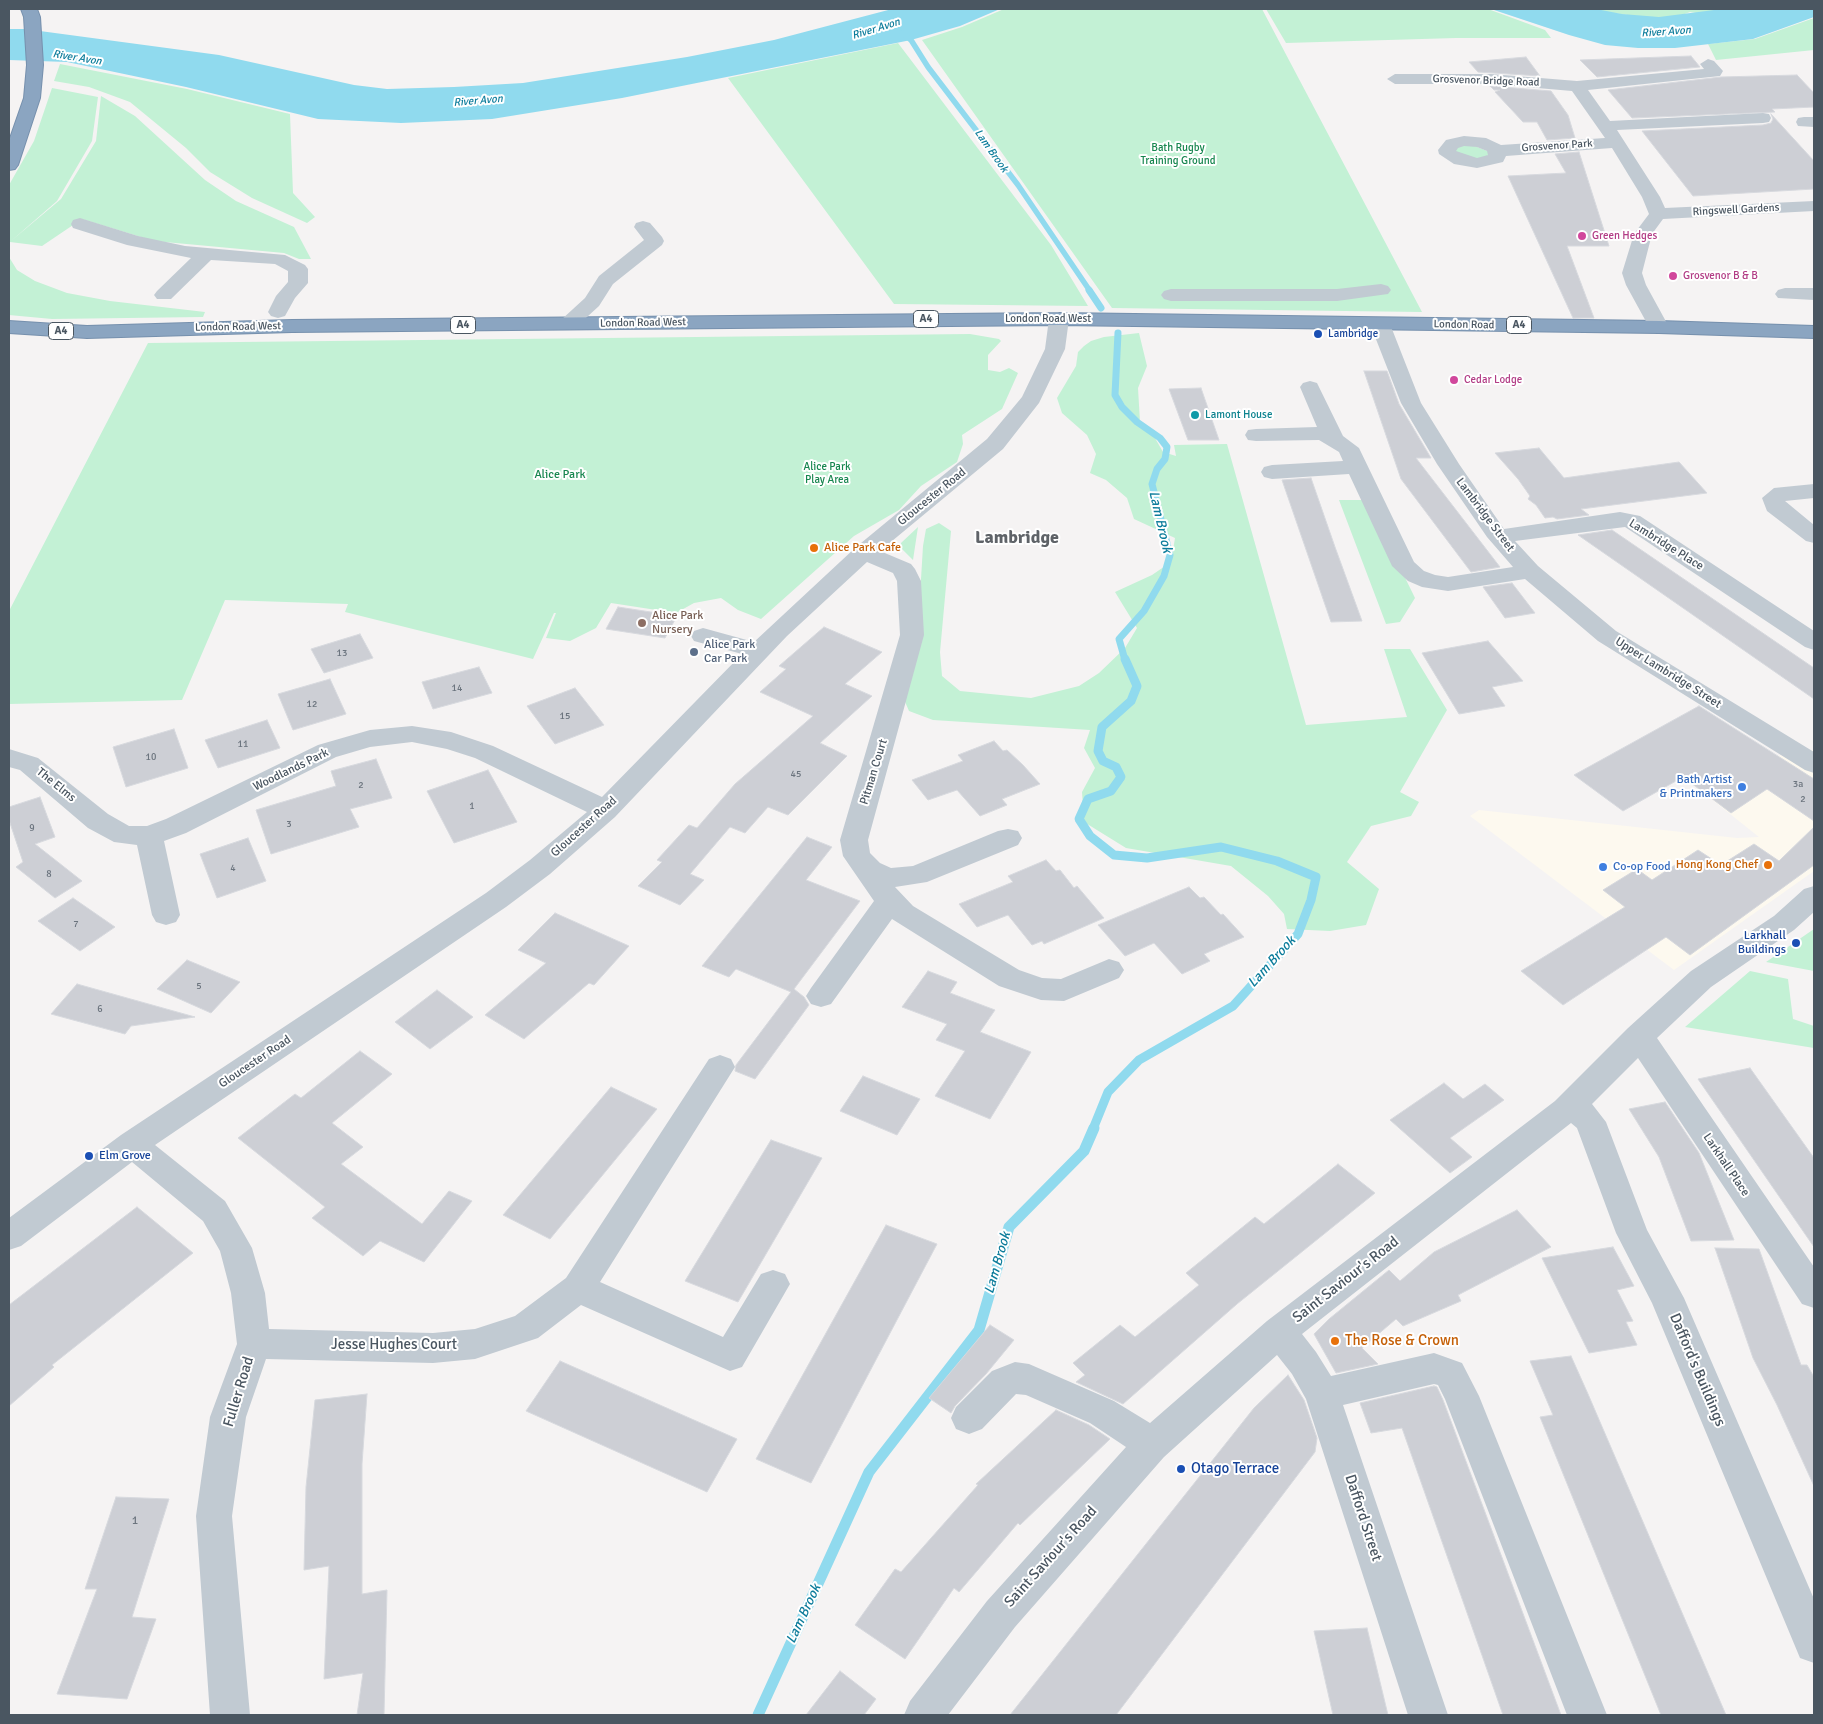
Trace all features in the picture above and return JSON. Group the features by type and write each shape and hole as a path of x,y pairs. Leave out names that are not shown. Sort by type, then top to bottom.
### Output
{"highway":[{"path":"9,165 32,98 35,66 32,17 29,9"},
{"name":"London Road West","path":"9,327 113,332 292,326 1059,319 1173,320"},
{"name":"London Road","path":"1173,320 1659,327 1814,332"},
{"name":"London Road West","path":"9,347 113,332"}],"street":[{"name":"Grosvenor Bridge Road","path":"1395,79 1491,79 1577,86 1714,73 1715,71 1708,64"},
{"path":"1577,86 1617,142 1651,197 1658,214 1643,234 1634,260 1632,273 1636,286 1659,327"},
{"path":"1605,126 1763,118"},
{"name":"Grosvenor Park","path":"1497,150 1617,142"},
{"name":"Ringswell Gardens","path":"1658,214 1814,206"},
{"path":"80,224 134,241 185,252 278,260 298,269 298,283 286,296 278,312 249,327"},
{"path":"568,324 592,302 606,280 655,241 643,227"},
{"path":"164,295 207,254"},
{"path":"1171,295 1337,295 1381,290"},
{"path":"1785,294 1814,294"},
{"path":"1337,295 1349,323"},
{"path":"278,312 292,326"},
{"name":"Gloucester Road","path":"12,1230 132,1144 496,900 540,867 606,810 759,651 863,553 960,475 995,444 1016,421 1032,399 1055,349 1059,319"},
{"name":"Lambridge Street","path":"1380,324 1412,402 1448,464 1498,537 1530,571"},
{"path":"1310,387 1334,440"},
{"path":"1256,435 1323,433 1348,448 1404,566 1416,576 1430,582 1448,584 1530,571"},
{"path":"1272,472 1357,467"},
{"path":"1814,491 1782,493 1774,498 1776,506 1814,536"},
{"name":"Lambridge Place","path":"1498,537 1620,518 1632,521 1814,642"},
{"name":"Pitman Court","path":"863,553 903,569 909,581 912,635 854,840 857,856 870,870 878,887 902,913 1009,978 1041,990 1064,990 1109,970"},
{"name":"Upper Lambridge Street","path":"1530,571 1607,636 1814,764"},
{"path":"703,636 759,651"},
{"name":"Woodlands Park","path":"98,821 124,835 149,836 176,826 327,751 370,739 412,734 452,741 484,752 606,810"},
{"name":"The Elms","path":"9,758 28,764 98,821"},
{"path":"149,836 166,915"},
{"path":"870,870 889,878 917,875 1008,838"},
{"name":"Saint Saviour's Road","path":"924,1715 1001,1614 1151,1445 1279,1332 1566,1110 1639,1036 1701,979 1784,923 1814,896"},
{"path":"821,996 890,900"},
{"name":"Larkhall Place","path":"1639,1036 1814,1294"},
{"name":"Jesse Hughes Court","path":"254,1344 433,1348 475,1344 526,1327 578,1288 720,1067"},
{"name":"Dafford's Buildings","path":"1566,1110 1582,1113 1590,1122 1632,1233 1667,1298 1814,1644"},
{"name":"Fuller Road","path":"132,1144 214,1211 236,1248 248,1293 254,1344 228,1417 214,1516 230,1715"},
{"path":"578,1288 730,1356 773,1284"},
{"name":"Dafford Street","path":"1279,1332 1304,1363 1322,1394 1428,1715"},
{"path":"1322,1394 1434,1368 1450,1374 1462,1396 1587,1715"},
{"path":"969,1418 1004,1382 1015,1378 1029,1380 1102,1412 1122,1423 1151,1445"}],"shaded area":[{"path":"1814,750 1814,871 1674,970 1470,816 1479,810 1737,838 1759,837 1700,790 1777,756"}],"green space":[{"name":"Bath Rugby Training Ground","path":"1004,9 1262,9 1422,312 1112,308 922,40 962,27"},
{"path":"1266,9 1488,9 1545,30 1551,38 1456,38 1286,43"},
{"path":"1585,9 1736,9 1714,16 1690,12 1677,17 1642,17"},
{"path":"1814,18 1814,50 1716,60 1708,44 1755,39"},
{"path":"898,43 1051,245 1088,306 894,304 728,78"},
{"path":"60,64 187,89 290,114 293,193 315,217 307,223 252,198 210,172 186,148 130,102 89,87 54,81"},
{"path":"52,88 98,97 92,141 57,201 11,241 61,199 96,141 101,96 135,116 205,180 236,201 294,227 311,259 299,259 284,253 154,241 82,219 42,246 10,242 9,244 9,185 34,141"},
{"path":"1470,144 1492,153 1480,160 1455,153 1455,147"},
{"path":"9,257 17,270 35,281 67,293 110,301 205,312 203,317 52,319 9,315"},
{"path":"1139,333 1147,366 1138,388 1140,422 1155,438 1163,452 1176,456 1174,445 1227,444 1306,725 1407,717 1384,649 1410,649 1447,710 1400,792 1419,802 1411,816 1371,826 1347,862 1379,889 1366,925 1330,931 1287,929 1284,914 1268,896 1231,866 1126,848 1084,822 1082,792 1095,768 1084,748 1090,730 933,720 909,711 903,697 917,645 923,546 926,529 939,523 951,531 940,652 942,676 960,691 1031,698 1079,686 1099,673 1125,648 1137,628 1115,592 1152,575 1171,562 1175,538 1134,519 1127,498 1106,480 1090,473 1096,454 1087,435 1062,413 1057,398 1076,366 1078,352 1084,346 1091,341 1104,337"},
{"name":"Alice Park","path":"970,334 999,339 1001,341 988,355 988,370 1000,372 1009,368 1018,373 1002,409 962,435 963,444 957,462 921,486 899,510 854,536 761,619 738,610 721,598 694,603 676,613 611,603 596,628 570,641 546,638 556,613 554,613 533,659 345,612 348,604 225,600 182,700 9,704 9,611 148,343"},
{"path":"1339,500 1367,500 1415,598 1400,622 1386,624"},
{"path":"918,527 913,560 900,547 901,543"},
{"path":"1814,929 1814,971 1766,962"},
{"path":"1750,971 1788,979 1793,1019 1814,1026 1814,1048 1685,1027"}],"water":[{"name":"River Avon","path":"892,9 1000,9 960,26 911,40 622,98 492,119 401,123 318,119 186,87 67,62 9,60 9,29 25,29 219,55 354,85 387,89 454,87 523,83 687,57 774,40"},
{"name":"River Avon","path":"1491,9 1596,9 1622,14 1659,17 1722,9 1814,9 1814,17 1753,39 1675,48 1638,48 1605,45"}],"building":[{"path":"1691,56 1700,67 1597,77 1580,60"},
{"path":"1526,57 1540,76 1478,72 1469,62"},
{"path":"1797,75 1814,93 1814,107 1772,109 1775,112 1632,118 1608,90 1721,77"},
{"path":"1490,86 1551,91 1568,115 1575,138 1547,140 1537,122 1523,122 1495,92 1500,90 1494,90"},
{"path":"1771,114 1814,161 1814,189 1693,196 1642,131 1763,125 1771,123 1773,119"},
{"path":"1579,152 1609,246 1567,246 1594,318 1573,318 1508,176 1566,173 1555,154"},
{"path":"1364,371 1387,371 1399,404 1431,458 1416,458 1500,567 1471,572 1401,479"},
{"name":"Lamont House","path":"1201,388 1219,440 1188,440 1169,389"},
{"path":"1539,448 1564,478 1679,462 1707,493 1581,509 1589,515 1557,519 1553,517 1545,518 1536,505 1528,499 1530,496 1518,479 1495,453"},
{"path":"1311,478 1362,621 1331,622 1282,480"},
{"path":"1612,530 1814,668 1814,699 1578,535"},
{"path":"1512,583 1535,613 1505,618 1483,587"},
{"name":"Alice Park Nursery","path":"618,607 677,616 665,638 606,629"},
{"path":"824,627 882,652 845,684 872,696 820,743 847,756 788,815 768,807 745,833 730,827 690,874 704,880 680,905 638,886 662,862 657,860 689,825 697,828 735,784 813,716 760,692 786,669 779,666"},
{"path":"360,634 373,658 324,673 311,649"},
{"path":"1488,641 1523,681 1492,687 1505,706 1459,714 1422,653"},
{"path":"479,667 492,693 433,709 422,682"},
{"path":"330,679 346,714 293,730 278,694"},
{"path":"575,688 604,725 555,744 527,706"},
{"path":"1699,706 1814,779 1814,821 1767,789 1731,813 1683,777 1623,811 1574,775"},
{"path":"267,720 280,748 218,768 205,740"},
{"path":"174,729 188,768 126,787 113,747"},
{"path":"994,741 1003,751 1007,750 1040,784 1002,799 1007,805 980,816 957,790 928,800 912,780 963,761 958,755"},
{"path":"376,759 392,798 350,809 359,827 271,854 256,810 336,786 331,771"},
{"path":"488,770 517,822 454,843 427,791"},
{"path":"40,797 55,837 35,844 82,881 55,898 16,867 23,862 9,820 9,807"},
{"path":"1814,827 1814,865 1690,955 1666,937 1563,1005 1521,971 1625,907 1603,890 1637,869 1652,880 1698,850 1721,865 1754,844 1779,861"},
{"path":"807,837 832,847 806,880 860,901 794,989 804,997 809,1005 755,1079 735,1071 736,1065 791,992 736,969 729,977 702,966"},
{"path":"248,838 266,881 217,898 200,854"},
{"path":"1046,860 1056,871 1060,870 1074,888 1077,886 1104,918 1044,944 1042,941 1032,945 1008,915 977,927 959,904 1013,882 1008,876"},
{"path":"1189,887 1200,898 1204,897 1221,915 1223,914 1244,937 1204,954 1210,961 1182,974 1154,943 1125,956 1098,925"},
{"path":"73,898 115,927 80,951 38,921"},
{"path":"555,913 629,946 594,985 589,983 524,1039 485,1015 546,963 518,950"},
{"path":"187,960 240,982 211,1013 157,989"},
{"path":"928,971 957,982 950,993 995,1010 980,1032 1031,1052 990,1119 935,1096 965,1051 936,1040 947,1024 902,1007"},
{"path":"77,984 195,1017 131,1026 125,1034 51,1014"},
{"path":"437,990 473,1017 430,1049 395,1022"},
{"path":"360,1051 392,1074 332,1123 363,1147 341,1164 422,1224 449,1191 472,1201 424,1262 380,1241 363,1256 312,1218 325,1207 238,1138 295,1094 301,1098"},
{"path":"1750,1068 1814,1158 1814,1247 1698,1079"},
{"path":"863,1076 920,1099 897,1135 840,1111"},
{"path":"1444,1083 1463,1099 1485,1084 1504,1100 1450,1138 1472,1157 1450,1173 1390,1120"},
{"path":"611,1087 657,1109 550,1239 503,1215"},
{"path":"1665,1102 1699,1153 1734,1240 1691,1241 1659,1157 1629,1109"},
{"path":"771,1140 822,1158 738,1302 685,1281"},
{"path":"1338,1164 1375,1193 1237,1304 1123,1404 1076,1382 1085,1375 1073,1363 1120,1325 1135,1337 1199,1285 1186,1273 1255,1217 1264,1224"},
{"path":"137,1207 193,1253 52,1365 54,1367 9,1406 9,1305"},
{"path":"1517,1210 1551,1247 1458,1295 1461,1301 1403,1326 1396,1319 1362,1348 1378,1364 1336,1373 1314,1334 1329,1319 1389,1270 1400,1281 1434,1252"},
{"path":"886,1225 937,1244 811,1483 756,1459"},
{"path":"1613,1247 1634,1286 1617,1290 1633,1321 1626,1322 1637,1345 1589,1353 1542,1258"},
{"path":"1715,1248 1759,1249 1801,1365 1807,1365 1814,1377 1814,1486 1753,1358"},
{"path":"990,1325 1014,1340 986,1374 955,1406 951,1413 929,1398"},
{"path":"1571,1356 1726,1715 1661,1715 1540,1417 1553,1415 1530,1361"},
{"path":"560,1361 737,1439 707,1492 526,1411"},
{"path":"1288,1375 1304,1400 1317,1438 1315,1452 1116,1715 1010,1715 1254,1408"},
{"path":"1434,1386 1437,1387 1443,1400 1561,1715 1503,1715 1402,1428 1371,1433 1360,1403"},
{"path":"367,1394 362,1464 362,1594 387,1590 384,1715 357,1715 363,1673 324,1679 329,1566 304,1570 306,1487 315,1400"},
{"path":"1056,1410 1089,1425 1110,1439 1020,1525 1018,1523 959,1592 954,1588 905,1659 855,1625 895,1569 901,1572 978,1485 976,1484"},
{"path":"116,1497 169,1499 132,1617 156,1619 127,1699 57,1694 97,1589 85,1589"},
{"path":"1367,1628 1388,1715 1333,1715 1314,1631"},
{"path":"840,1671 876,1699 864,1715 806,1715"}],"waterway":[{"name":"Lam Brook","path":"902,33 911,40 928,67 1018,185 1090,291"},
{"name":"Lam Brook","path":"1089,290 1101,308"},
{"name":"Lam Brook","path":"1118,333 1115,395 1122,407 1137,422 1160,438 1167,447 1165,459 1157,469 1152,484 1170,555 1164,576 1144,611 1119,639 1125,660"},
{"name":"Lam Brook","path":"1093,1129 1108,1092 1139,1060 1233,1006 1298,934 1311,900 1316,877 1277,861 1221,847 1147,858 1114,855 1090,836 1079,819 1088,799 1111,791 1121,777 1116,767 1103,761 1098,751 1102,727 1131,701 1137,686 1125,659"},
{"name":"Lam Brook","path":"758,1715 869,1472 979,1330 1009,1227 1084,1151 1094,1128"}],"place":[{"name":"Green Hedges","path":"1582,236"},
{"name":"Grosvenor B & B","path":"1673,276"},
{"name":"Lambridge","path":"1318,334"},
{"name":"Cedar Lodge","path":"1454,380"},
{"name":"Lamont House","path":"1195,415"},
{"name":"Alice Park Cafe","path":"814,548"},
{"name":"Alice Park Nursery","path":"642,623"},
{"name":"Alice Park Car Park","path":"694,652"},
{"name":"Bath Artist & Printmakers","path":"1742,787"},
{"name":"Hong Kong Chef","path":"1768,865"},
{"name":"Co-op Food","path":"1603,867"},
{"name":"Larkhall Buildings","path":"1796,943"},
{"name":"Elm Grove","path":"89,1156"},
{"name":"The Rose & Crown","path":"1335,1341"},
{"name":"Otago Terrace","path":"1181,1469"}],"district":[{"name":"Lambridge","path":"1017,538"}],"park label":[{"name":"Alice Park Play Area","path":"827,473"}]}
